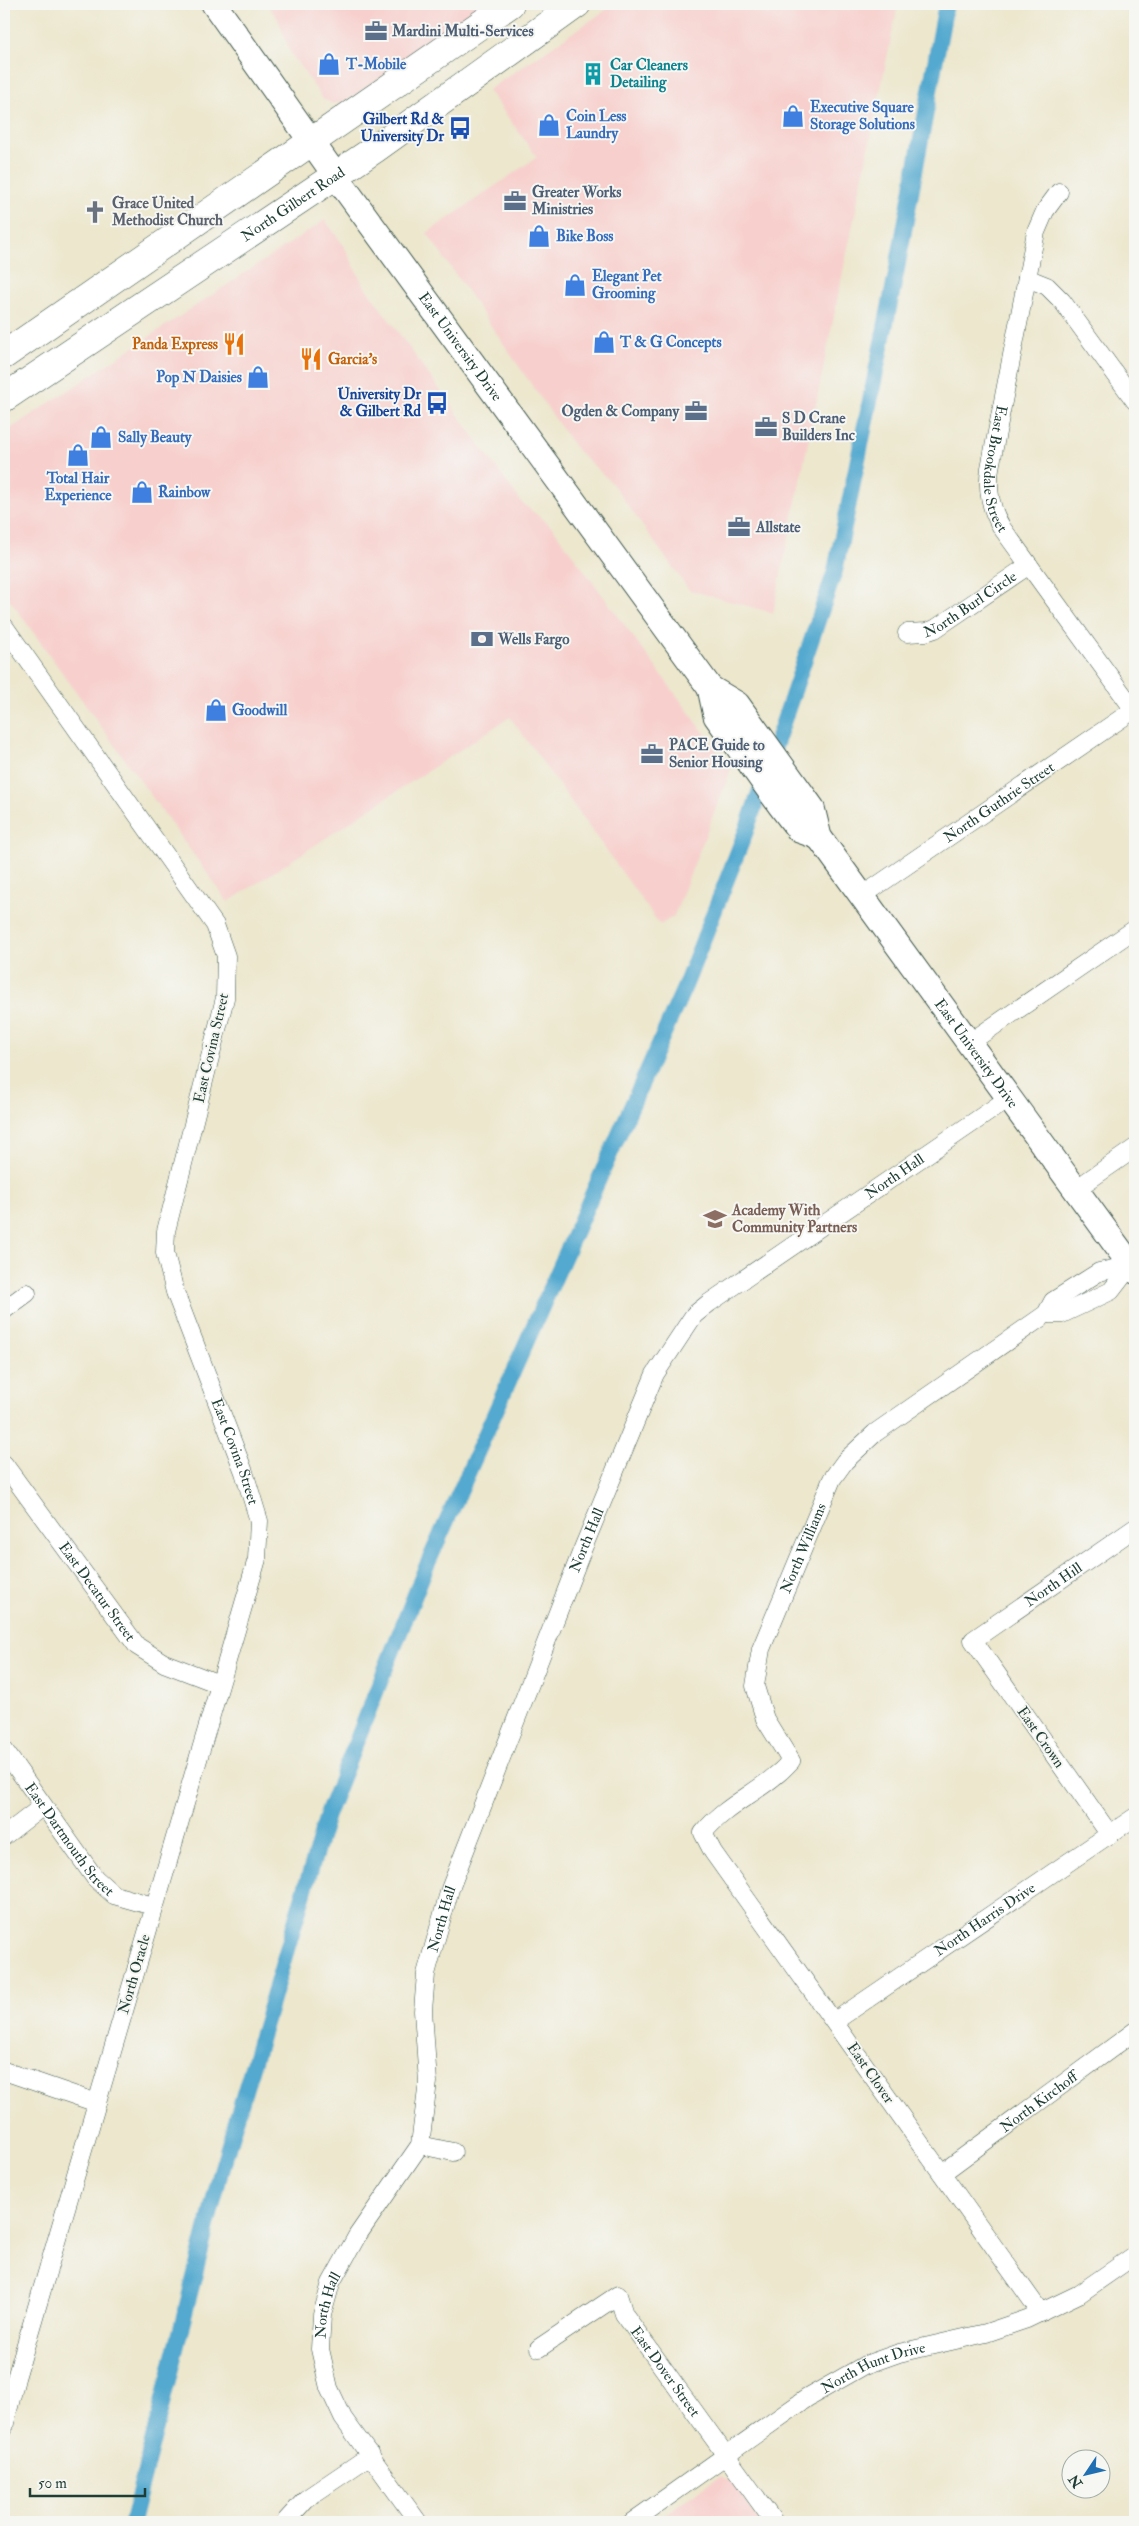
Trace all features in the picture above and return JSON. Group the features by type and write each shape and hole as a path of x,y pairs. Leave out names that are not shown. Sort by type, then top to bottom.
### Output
{"main road":[{"name":"East University Drive","path":"214,4 335,175 710,688 737,704 812,808 819,837 1133,1268"},
{"path":"4,354 510,4"},
{"name":"North Gilbert Road","path":"4,398 335,175 561,8"},
{"path":"79,347 77,336 80,325 120,293 130,282 142,259"},
{"path":"4,382 55,341 62,328 58,318"},
{"name":"East University Drive","path":"710,688 716,716 780,805 799,830 819,837"}],"street":[{"name":"East Brookdale Street","path":"1059,192 1040,221 990,468 988,491 995,516 1135,709"},
{"path":"1027,278 1047,286 1062,301 1135,401"},
{"name":"North Burl Circle","path":"908,633 917,634 935,629 1029,565"},
{"name":"East Covina Street","path":"4,626 215,924 226,956 225,998 166,1231 165,1253 175,1292 244,1472 259,1521"},
{"name":"North Guthrie Street","path":"862,896 1135,709"},
{"path":"969,1043 1135,929"},
{"name":"North Hall","path":"418,2522 343,2418 329,2388 320,2349 322,2316 331,2284 357,2236 420,2145 428,2082 423,2012 426,1974 450,1890 581,1553 655,1374 694,1315 709,1303 1009,1098"},
{"path":"1076,1189 1135,1148"},
{"name":"North Williams","path":"703,1833 715,1818 778,1775 791,1761 765,1718 755,1686 761,1649 832,1479 845,1461 875,1432 1046,1314 1062,1314 1111,1291 1133,1268"},
{"path":"4,1310 27,1293"},
{"name":"East Decatur Street","path":"4,1464 137,1646 164,1663 218,1684"},
{"name":"North Oracle","path":"4,2427 16,2378 153,1906 218,1684 257,1560 259,1521"},
{"name":"North Hill","path":"973,1640 1135,1528"},
{"name":"East Crown","path":"973,1640 1110,1835"},
{"name":"East Dartmouth Street","path":"4,1750 95,1878 114,1895 153,1906"},
{"path":"4,1836 43,1806"},
{"name":"North Harris Drive","path":"835,2022 1135,1817"},
{"name":"East Clover","path":"703,1833 713,1852 1042,2313"},
{"name":"North Kirchoff","path":"942,2173 1135,2031"},
{"path":"4,2071 97,2103"},
{"path":"420,2145 453,2152"},
{"name":"North Hunt Drive","path":"632,2522 807,2398 865,2365 899,2353 986,2333 1042,2313 1079,2294 1135,2255"},
{"name":"East Dover Street","path":"539,2348 618,2295 624,2314 774,2522"},
{"path":"285,2522 306,2499 371,2456"}],"shaded area":[{"path":"267,4 487,4 346,101 333,104 323,99 290,52 278,19"},
{"path":"615,4 898,4 773,613 689,590 611,482 576,449 427,233 537,157 488,90"},
{"path":"325,220 344,246 363,284 522,503 552,527 731,769 674,916 660,925 510,717 228,902 4,592 4,433"},
{"path":"720,2477 733,2483 761,2522 654,2522"}],"waterway":[{"path":"132,2522 221,2171 327,1815 424,1572 685,986 746,831 835,571 896,274 946,4"}],"place":[{"name":"Mardini Multi-Services","path":"376,31"},
{"name":"T-Mobile","path":"329,64"},
{"name":"Car Cleaners Detailing","path":"593,74"},
{"name":"Executive Square Storage Solutions","path":"793,116"},
{"name":"Coin Less Laundry","path":"549,125"},
{"name":"Gilbert Rd & University Dr","path":"460,128"},
{"name":"Greater Works Ministries","path":"515,201"},
{"name":"Grace United Methodist Church","path":"95,212"},
{"name":"Bike Boss","path":"539,236"},
{"name":"Elegant Pet Grooming","path":"575,285"},
{"name":"T & G Concepts","path":"604,342"},
{"name":"Panda Express","path":"234,344"},
{"name":"Garcia's","path":"311,359"},
{"name":"Pop N Daisies","path":"258,377"},
{"name":"University Dr & Gilbert Rd","path":"437,403"},
{"name":"Ogden & Company","path":"696,411"},
{"name":"S D Crane Builders Inc","path":"766,427"},
{"name":"Sally Beauty","path":"101,437"},
{"name":"Total Hair Experience","path":"78,455"},
{"name":"Rainbow","path":"142,492"},
{"name":"Allstate","path":"739,527"},
{"name":"Wells Fargo","path":"482,639"},
{"name":"Goodwill","path":"216,710"},
{"name":"PACE Guide to Senior Housing","path":"652,754"},
{"name":"Academy With Community Partners","path":"715,1219"}]}
